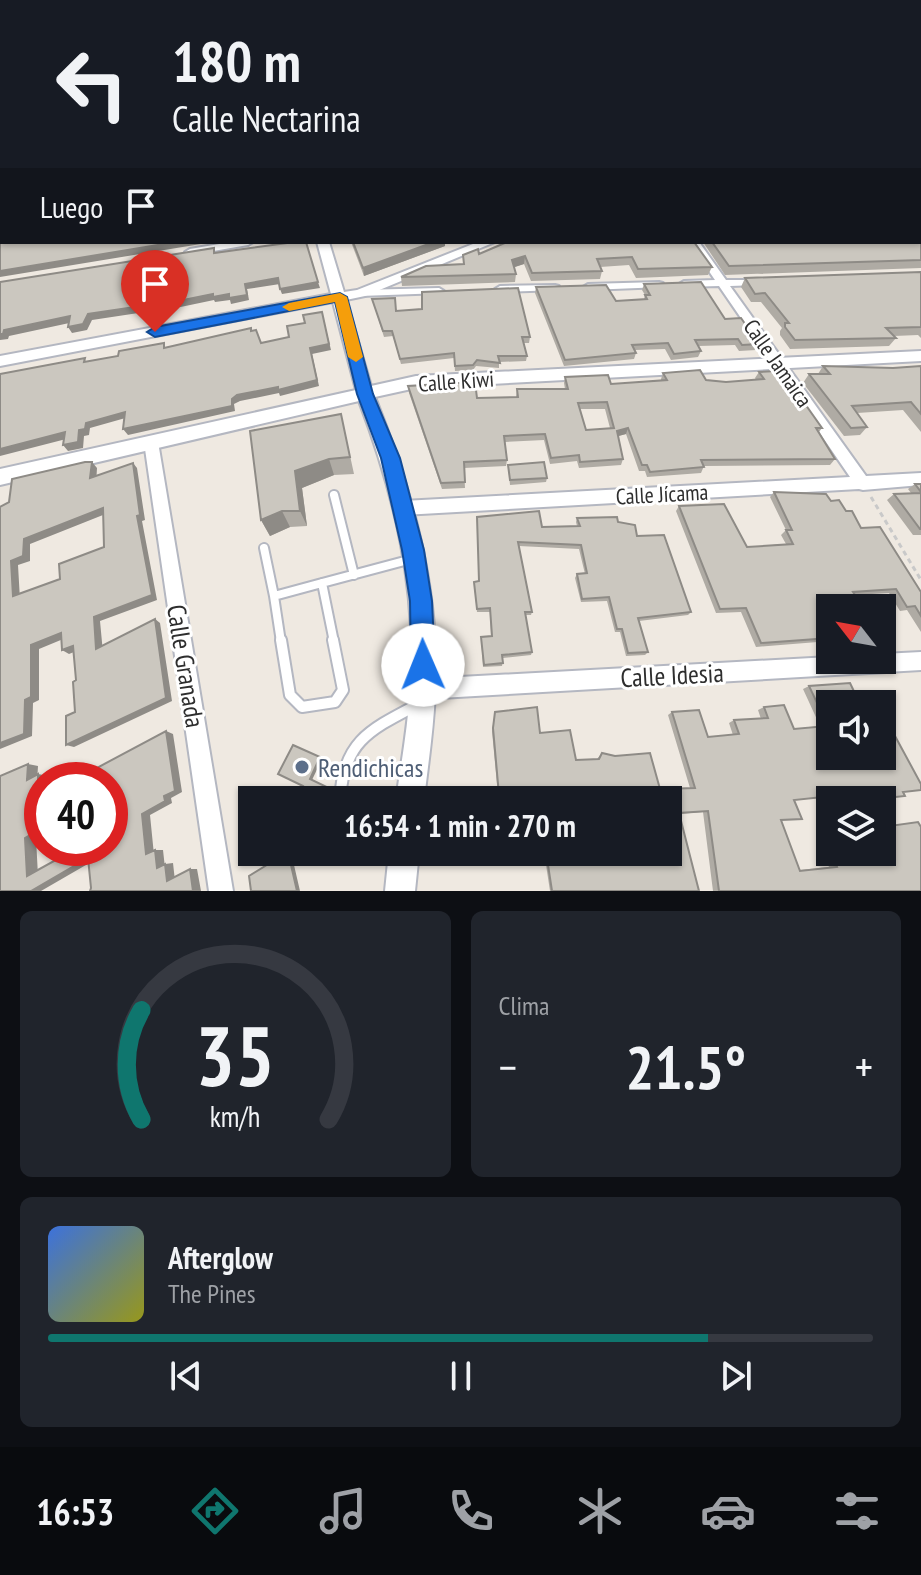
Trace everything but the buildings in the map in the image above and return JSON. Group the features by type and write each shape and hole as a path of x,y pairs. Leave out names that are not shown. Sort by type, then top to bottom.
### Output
{"street":[{"path":"172,255 230,244"},
{"path":"324,244 350,295 365,394 390,458 414,559 422,615 422,696 412,786"},
{"path":"350,295 484,244"},
{"name":"Calle Jamaica","path":"695,244 863,484"},
{"path":"581,287 769,281"},
{"path":"486,290 565,288"},
{"path":"0,361 350,295 455,291"},
{"name":"Calle Kiwi","path":"0,477 416,382 921,356"},
{"name":"Calle Granada","path":"151,442 221,891"},
{"name":"Calle Jícama","path":"403,508 921,479"},
{"name":"Calle Idesia","path":"422,696 921,661"},
{"path":"400,891 403,866"}],"lane":[{"path":"334,495 354,575"},
{"path":"264,548 290,695 302,707 335,702 343,690 322,583"},
{"path":"274,596 414,559"},
{"path":"341,786 342,767 351,747 367,731 422,696"}],"path":[{"path":"863,484 921,580"}],"slow traffic":[{"path":"289,307 340,297 356,357"}],"place":[{"name":"Rendichicas","path":"302,767"}],"route":[{"path":"155,332 340,297 365,394 390,458 413,550 421,601 423,665"}]}
